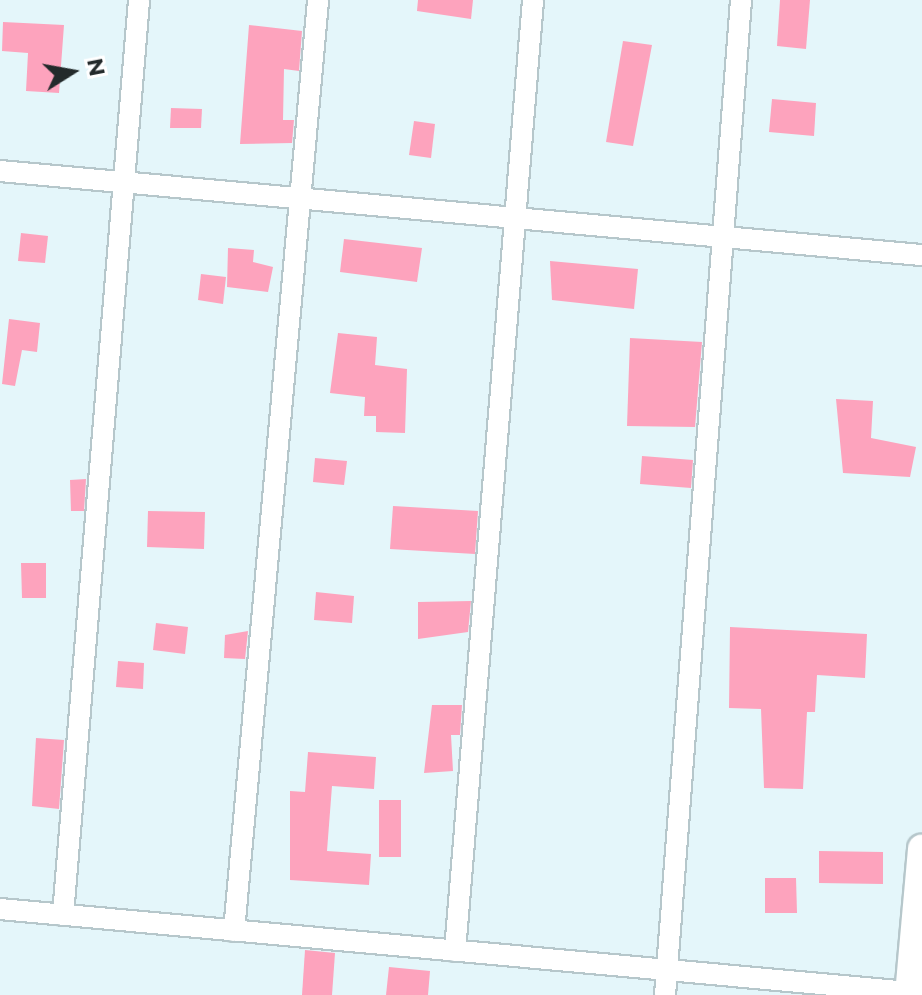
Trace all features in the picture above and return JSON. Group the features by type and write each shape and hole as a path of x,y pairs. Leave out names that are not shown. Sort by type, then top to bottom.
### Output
{"street":[{"path":"63,915 139,0"},
{"path":"234,931 318,0"},
{"path":"455,951 533,0"},
{"path":"665,995 719,236 741,0"},
{"path":"0,171 922,255"},
{"path":"0,909 913,993 922,849"}],"building":[{"path":"418,0 473,0 471,19 417,11"},
{"path":"780,0 810,0 806,49 777,46"},
{"path":"3,22 64,25 59,93 26,91 28,53 2,51"},
{"path":"249,25 302,31 299,71 284,69 283,120 294,120 292,143 240,144"},
{"path":"623,41 652,45 633,146 606,142"},
{"path":"772,99 816,103 814,136 769,132"},
{"path":"171,108 202,109 201,128 170,128"},
{"path":"414,121 435,124 431,158 409,155"},
{"path":"21,233 48,236 45,263 18,261"},
{"path":"344,239 422,248 417,282 340,272"},
{"path":"228,248 254,250 253,262 273,267 268,292 227,287"},
{"path":"550,261 638,269 634,309 552,300"},
{"path":"201,274 226,277 223,304 198,300"},
{"path":"9,319 40,323 37,352 22,350 15,386 2,384"},
{"path":"338,333 377,337 375,365 407,369 405,433 376,432 376,416 364,416 365,397 330,393"},
{"path":"630,338 702,342 695,427 627,426"},
{"path":"836,399 873,401 871,438 916,447 910,477 843,473"},
{"path":"642,456 693,460 691,488 640,484"},
{"path":"315,458 347,461 344,485 313,482"},
{"path":"86,479 84,511 71,511 70,480"},
{"path":"393,506 478,511 475,554 390,549"},
{"path":"148,511 205,512 204,549 147,547"},
{"path":"21,563 46,563 46,598 22,598"},
{"path":"316,592 354,596 352,623 314,620"},
{"path":"471,601 468,632 418,639 418,602"},
{"path":"156,623 188,627 185,654 153,650"},
{"path":"730,627 867,634 865,678 817,675 815,712 807,712 803,789 764,788 761,709 729,708"},
{"path":"248,631 245,659 224,658 225,635"},
{"path":"118,661 144,663 143,689 116,687"},
{"path":"432,705 462,705 460,735 451,735 453,771 424,773"},
{"path":"36,738 64,740 59,809 32,806"},
{"path":"308,752 376,757 374,789 332,786 327,851 371,854 369,885 290,880 290,791 305,792"},
{"path":"379,800 401,800 401,857 379,857"},
{"path":"819,851 883,852 883,884 819,883"},
{"path":"765,878 796,878 797,913 765,913"},
{"path":"305,950 335,953 332,995 302,995"},
{"path":"389,967 430,971 428,995 386,995"}]}
